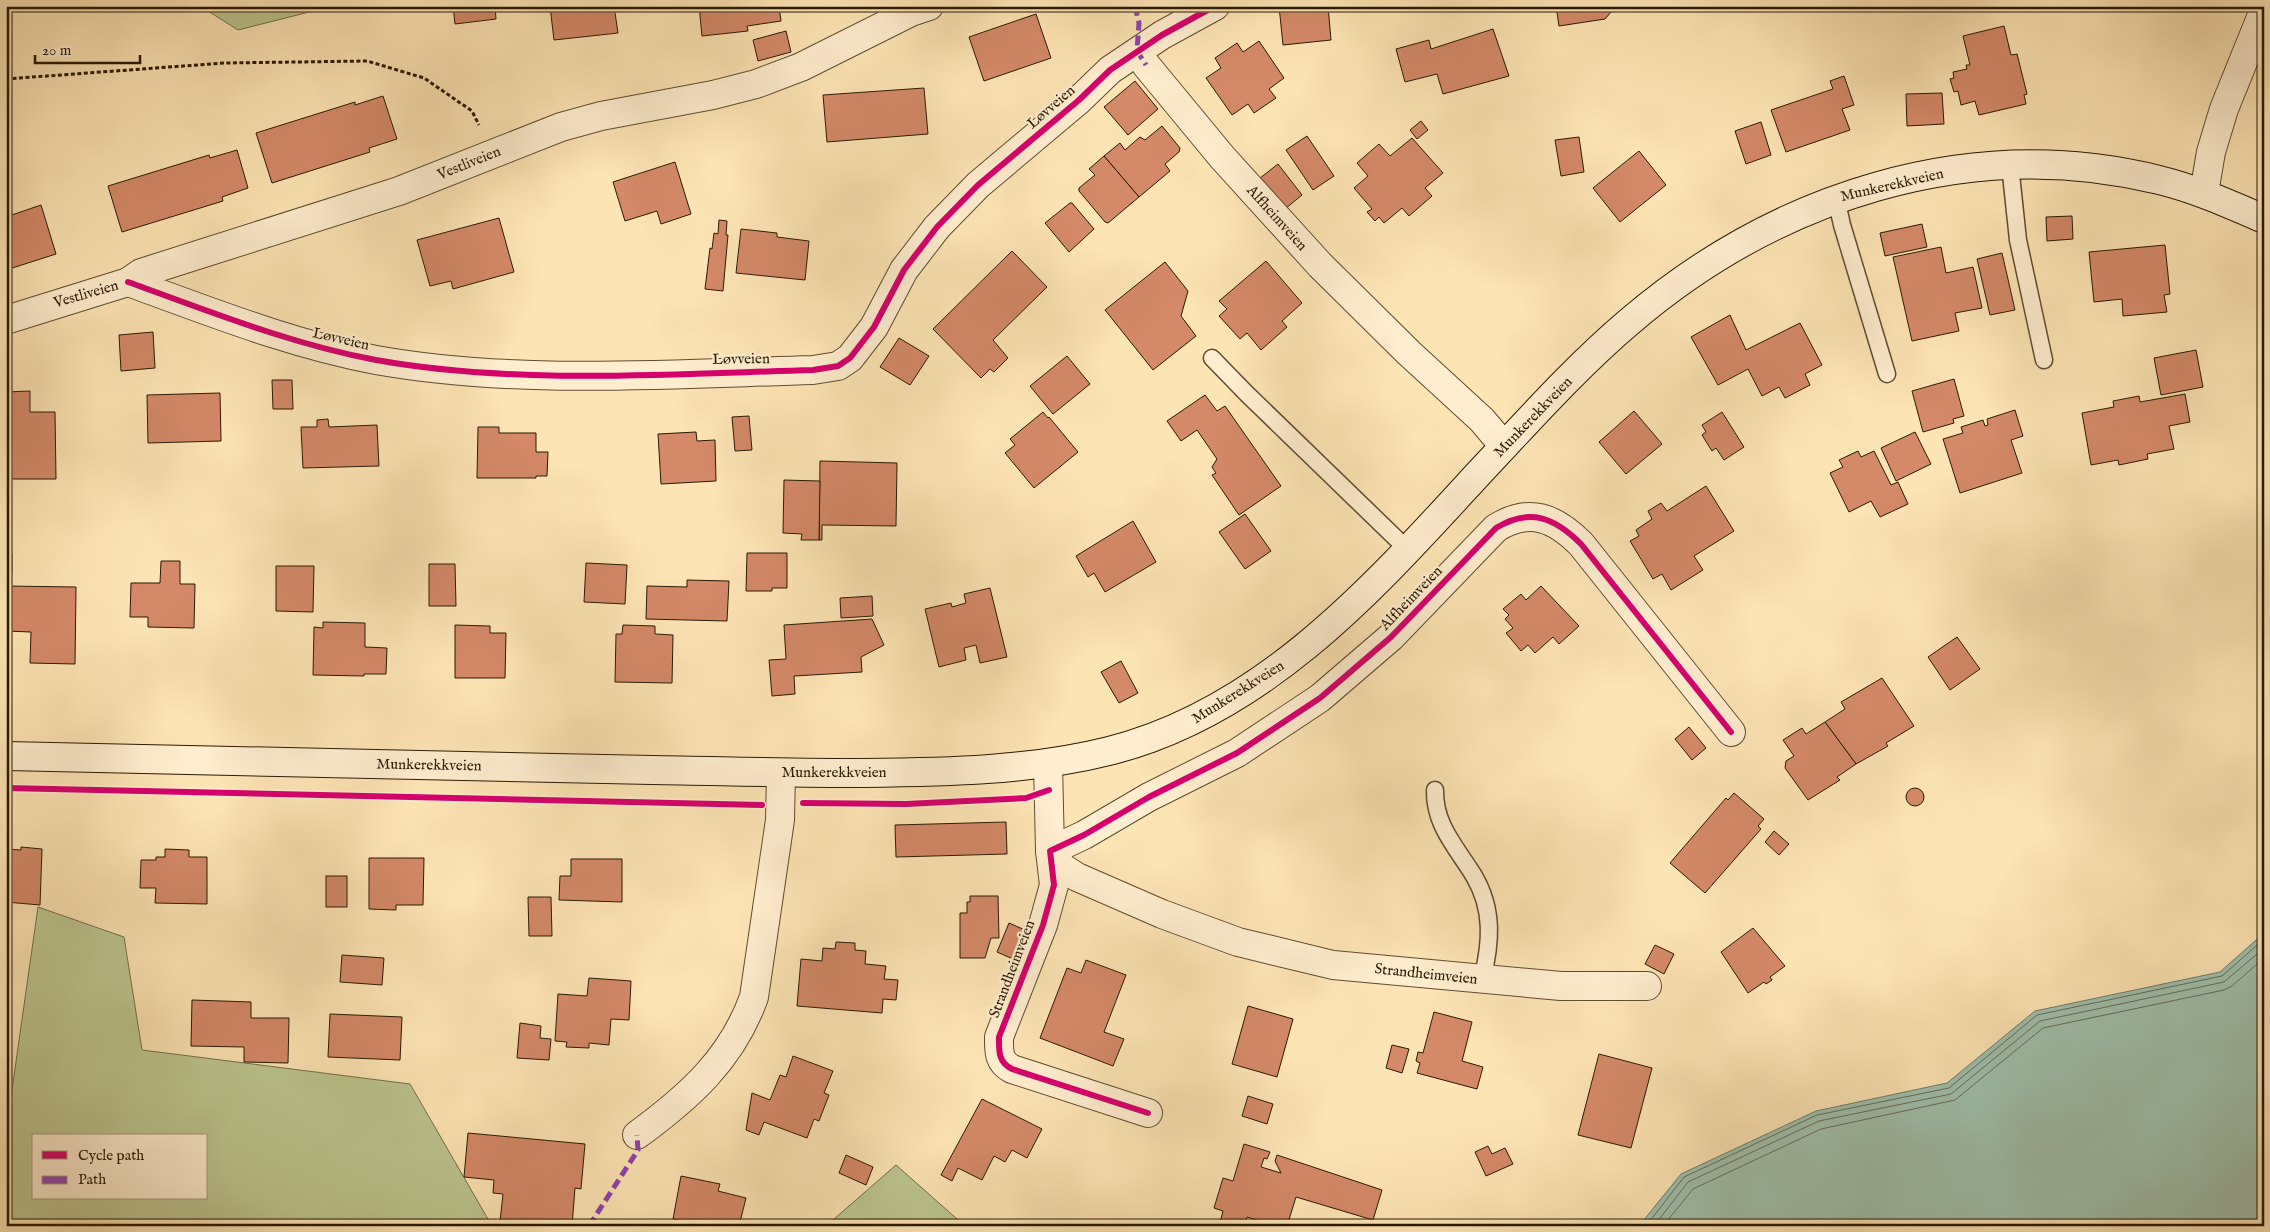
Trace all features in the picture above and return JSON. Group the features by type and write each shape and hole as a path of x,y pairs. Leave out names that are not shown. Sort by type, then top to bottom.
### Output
{"street":[{"name":"Vestliveien","path":"6,320 128,282 142,273 399,191 561,127 601,116 713,95 756,84 801,66 911,12 930,6"},
{"name":"Løvveien","path":"128,282 323,349 433,368 545,374 628,375 813,370 838,366 850,358 869,334 904,270 936,227 978,185 1079,100 1110,70 1162,35 1215,6"},
{"path":"2204,193 2211,152 2224,109 2264,10"},
{"name":"Alfheimveien","path":"1146,65 1222,157 1320,265 1409,353 1482,420 1504,446"},
{"name":"Munkerekkveien","path":"6,756 781,773 947,772 1048,763 1110,751 1140,742 1191,722 1217,709 1292,659 1346,612 1408,550 1504,446 1625,325 1655,301 1736,244 1779,222 1836,198 1880,185 1926,175 2010,164 2052,163 2156,179 2204,193 2264,219"},
{"name":"Alfheimveien","path":"1050,852 1084,835 1149,797 1237,753 1320,698 1391,637 1496,528 1508,520 1524,516 1552,520 1567,530 1581,544 1731,732"},
{"name":"Strandheimveien","path":"1048,763 1050,852 1054,885 1042,924 999,1037 999,1056 1012,1069 1148,1113"},
{"path":"637,1135 678,1104 709,1074 746,1020 754,996 779,830 781,773"},
{"name":"Strandheimveien","path":"1050,852 1063,868 1077,877 1162,914 1238,942 1334,965 1561,986 1647,986"}],"lane":[{"path":"2010,164 2018,240 2044,360"},
{"path":"1836,198 1842,225 1887,374"},
{"path":"1212,358 1408,550"},
{"path":"1435,790 1435,803 1441,823 1450,842 1474,876 1484,897 1490,949 1482,980"}],"path":[{"path":"6,79 224,63 367,61 424,78 472,111 492,153"}],"green space":[{"path":"200,6 333,6 238,30"},
{"path":"38,907 124,937 142,1050 410,1084 492,1226 6,1226 6,1132"},
{"path":"896,1165 965,1226 826,1226"}],"water":[{"path":"2264,933 2264,1226 1639,1226 1681,1174 1816,1111 1947,1083 2035,1011 2220,972"}],"building":[{"path":"453,6 495,6 496,19 455,24"},
{"path":"550,6 614,6 618,33 554,40"},
{"path":"699,6 779,6 781,21 747,26 748,31 702,36"},
{"path":"1279,6 1328,6 1331,40 1283,45"},
{"path":"1556,6 1642,6 1611,12 1605,19 1559,26"},
{"path":"1036,14 1051,58 984,81 969,37"},
{"path":"2004,26 2011,55 2017,54 2027,94 2024,95 2026,104 1979,115 1975,101 1961,105 1958,91 1954,92 1950,79 1954,78 1953,72 1967,69 1966,65 1970,65 1963,36"},
{"path":"1493,29 1509,76 1443,94 1437,74 1405,82 1396,49 1429,40 1431,49"},
{"path":"786,31 791,52 758,61 753,40"},
{"path":"1259,41 1284,78 1269,89 1276,98 1254,113 1248,104 1232,115 1206,78 1221,68 1215,58 1237,43 1243,52"},
{"path":"1844,76 1854,105 1842,109 1850,130 1786,152 1771,110 1833,89 1830,81"},
{"path":"1135,81 1158,109 1128,135 1104,107"},
{"path":"924,88 928,134 827,142 823,95"},
{"path":"1942,93 1944,124 1907,126 1906,94"},
{"path":"383,96 397,139 369,148 370,152 272,183 256,133 355,102 355,105"},
{"path":"1421,121 1428,130 1417,139 1410,130"},
{"path":"1761,122 1771,155 1746,164 1735,131"},
{"path":"1162,126 1180,148 1179,152 1165,164 1170,171 1139,197 1104,156 1120,143 1125,150 1140,137 1145,140"},
{"path":"1307,136 1334,176 1313,190 1286,150"},
{"path":"1579,137 1584,172 1561,176 1555,140"},
{"path":"1412,138 1443,173 1425,188 1432,196 1409,216 1402,208 1384,223 1379,217 1375,221 1367,212 1372,209 1354,188 1368,176 1357,163 1379,144 1390,156"},
{"path":"237,150 248,188 222,197 223,201 122,232 108,186 209,155 210,158"},
{"path":"1639,151 1666,185 1620,222 1593,188"},
{"path":"1104,156 1139,197 1108,223 1105,222 1079,191 1079,188 1095,175 1089,169"},
{"path":"675,162 691,214 661,224 657,211 625,221 613,182"},
{"path":"1278,164 1302,195 1280,213 1255,182"},
{"path":"1070,203 1094,229 1069,252 1045,223"},
{"path":"41,205 56,254 6,270 6,217"},
{"path":"2072,216 2073,239 2047,241 2046,217"},
{"path":"499,218 514,272 453,289 451,281 430,286 417,240"},
{"path":"719,220 727,221 726,235 728,235 723,291 705,289 710,248 712,249 714,233 718,234"},
{"path":"1922,224 1927,247 1885,256 1880,233"},
{"path":"741,229 777,233 777,237 809,241 805,280 736,273"},
{"path":"2165,245 2170,294 2164,295 2167,312 2123,316 2122,299 2094,302 2089,252"},
{"path":"1941,247 1946,273 1973,267 1982,308 1955,313 1959,331 1912,341 1893,257"},
{"path":"1012,251 1047,287 993,340 1008,358 994,372 990,369 981,378 933,329"},
{"path":"2002,253 2015,310 1990,315 1977,259"},
{"path":"1266,261 1302,303 1282,321 1287,327 1261,350 1247,333 1240,339 1219,316 1227,309 1219,301"},
{"path":"1165,262 1188,291 1181,316 1196,336 1153,370 1105,310"},
{"path":"1730,315 1746,350 1800,323 1822,365 1805,374 1810,385 1785,398 1779,387 1762,396 1748,369 1718,385 1691,337"},
{"path":"153,332 155,368 121,371 119,335"},
{"path":"899,338 929,356 910,385 880,367"},
{"path":"2196,350 2203,387 2161,395 2154,358"},
{"path":"1067,356 1090,384 1053,414 1030,386"},
{"path":"1954,379 1964,416 1953,419 1954,423 1923,432 1912,391"},
{"path":"272,380 292,380 293,409 273,409"},
{"path":"30,391 30,412 55,412 56,479 6,479 6,392"},
{"path":"220,393 221,441 148,443 147,395"},
{"path":"2185,394 2190,422 2169,426 2174,449 2147,454 2148,459 2119,465 2118,460 2091,465 2082,413 2114,407 2113,401 2139,396 2140,402"},
{"path":"1205,395 1217,411 1225,406 1281,486 1239,515 1212,475 1216,473 1212,467 1217,459 1197,430 1181,441 1167,421"},
{"path":"2015,410 2023,436 2011,440 2022,473 1960,493 1943,439 1963,433 1961,427 1983,420 1985,426 1988,425 1987,419"},
{"path":"1634,411 1662,444 1626,474 1599,442"},
{"path":"1043,412 1078,452 1034,488 1005,453 1015,445 1010,439"},
{"path":"1722,412 1744,447 1724,460 1716,448 1712,451 1702,435 1706,432 1702,425"},
{"path":"749,416 752,450 735,451 732,417"},
{"path":"328,419 329,427 377,425 379,466 303,468 301,427 317,427 317,420"},
{"path":"478,427 499,427 499,433 536,433 536,452 548,452 547,476 536,476 536,478 477,478"},
{"path":"696,432 697,441 715,440 716,481 661,484 658,434"},
{"path":"1915,432 1931,464 1896,481 1881,448"},
{"path":"1858,451 1861,457 1874,451 1891,485 1898,482 1908,504 1880,517 1871,501 1849,512 1830,473 1843,467 1839,460"},
{"path":"820,461 897,463 896,526 822,525 822,540 819,540"},
{"path":"784,480 820,481 819,540 801,540 802,534 783,533"},
{"path":"1706,486 1734,531 1694,556 1703,570 1671,590 1662,574 1653,579 1630,541 1639,536 1636,530 1652,519 1648,511 1661,503 1667,511"},
{"path":"1245,514 1271,551 1245,569 1219,532"},
{"path":"1133,521 1156,562 1105,592 1094,573 1088,577 1076,556"},
{"path":"747,553 787,553 787,588 772,588 772,591 746,591"},
{"path":"6,554 12,554 12,573 6,573"},
{"path":"161,561 180,561 180,584 195,584 194,628 148,627 148,617 130,617 131,583 160,583"},
{"path":"586,563 627,565 625,604 584,602"},
{"path":"429,564 455,564 456,606 429,606"},
{"path":"276,566 314,566 313,612 276,611"},
{"path":"687,580 729,581 727,621 646,619 647,586 687,587"},
{"path":"6,586 76,587 75,664 30,663 31,632 6,631"},
{"path":"1541,586 1579,626 1559,644 1553,637 1535,653 1528,645 1521,651 1506,633 1513,628 1505,619 1509,615 1503,609 1521,594 1526,600"},
{"path":"990,588 1007,657 980,663 976,645 964,648 966,660 939,667 925,609 951,603 952,607 966,603 964,594"},
{"path":"872,596 873,616 841,618 840,598"},
{"path":"872,619 884,645 861,657 862,672 794,676 795,694 772,696 769,660 786,659 784,625"},
{"path":"323,622 365,623 365,647 387,648 386,674 364,674 364,676 313,675 314,627 323,628"},
{"path":"455,625 490,626 490,633 506,633 505,678 455,678"},
{"path":"623,625 655,626 655,634 673,635 672,683 615,682 616,634 622,634"},
{"path":"1957,637 1980,669 1950,690 1928,657"},
{"path":"1121,661 1138,693 1119,703 1101,672"},
{"path":"1882,678 1914,726 1886,743 1888,746 1856,764 1825,722 1845,709 1841,702"},
{"path":"1825,722 1856,764 1837,777 1840,780 1808,800 1785,768 1786,761 1794,756 1783,740 1802,728 1806,734"},
{"path":"1689,727 1706,748 1692,760 1675,739"},
{"path":"1911,788 1919,788 1924,793 1922,804 1911,806 1906,801 1906,793"},
{"path":"1734,793 1764,819 1758,826 1761,829 1705,893 1670,863 1726,798 1728,800"},
{"path":"1006,822 1007,854 896,857 895,825"},
{"path":"1774,831 1789,844 1779,855 1765,842"},
{"path":"21,847 42,849 40,905 6,902 6,849 21,850"},
{"path":"165,849 189,850 189,857 207,857 207,904 155,903 156,888 140,888 141,860 156,860 156,857 165,857"},
{"path":"369,858 424,858 423,905 396,905 396,910 369,909"},
{"path":"571,859 622,859 622,902 559,900 560,876 571,876"},
{"path":"326,876 347,876 347,907 326,907"},
{"path":"970,896 998,896 999,938 991,938 985,958 960,958 960,913 967,913 967,902 970,902"},
{"path":"528,897 551,897 552,936 529,936"},
{"path":"1009,923 1025,930 1013,959 997,952"},
{"path":"1753,928 1785,966 1770,977 1772,980 1766,984 1764,982 1748,993 1721,952"},
{"path":"836,942 855,943 855,950 866,951 865,964 886,966 884,979 898,980 896,1000 883,999 882,1013 797,1006 801,959 822,961 823,948 835,949"},
{"path":"1655,945 1674,954 1664,974 1645,964"},
{"path":"342,955 384,958 382,985 340,982"},
{"path":"1086,960 1126,975 1104,1032 1124,1039 1113,1066 1040,1038 1067,968 1081,973"},
{"path":"589,978 631,981 629,1020 611,1019 609,1045 589,1043 589,1048 566,1047 567,1042 555,1041 558,994 587,996"},
{"path":"192,1000 251,1002 251,1018 289,1018 288,1063 244,1062 244,1047 191,1046"},
{"path":"1248,1006 1293,1019 1277,1077 1232,1064"},
{"path":"1434,1012 1472,1022 1462,1061 1483,1067 1477,1089 1417,1073 1420,1063 1416,1061 1418,1052 1423,1053"},
{"path":"330,1014 402,1017 400,1060 328,1057"},
{"path":"520,1023 541,1026 540,1038 551,1039 549,1060 517,1058"},
{"path":"1392,1045 1409,1049 1402,1073 1386,1068"},
{"path":"1599,1054 1652,1068 1631,1148 1578,1135"},
{"path":"793,1056 833,1071 824,1093 829,1095 819,1121 814,1119 807,1138 764,1122 759,1135 746,1130 752,1093 770,1100 780,1075 786,1077"},
{"path":"1248,1096 1273,1104 1267,1124 1242,1116"},
{"path":"982,1099 1042,1129 1027,1158 1012,1150 1005,1162 994,1156 982,1180 958,1168 952,1181 941,1175"},
{"path":"468,1133 585,1144 581,1189 575,1188 572,1226 500,1222 503,1194 493,1193 494,1180 464,1177"},
{"path":"1244,1144 1270,1152 1267,1159 1264,1158 1261,1167 1281,1173 1275,1161 1277,1155 1382,1190 1373,1220 1296,1197 1287,1226 1275,1226 1247,1217 1244,1226 1219,1226 1223,1211 1214,1208 1223,1178 1233,1181"},
{"path":"1488,1146 1492,1154 1505,1148 1513,1164 1486,1176 1475,1152"},
{"path":"846,1155 873,1167 866,1185 839,1173"},
{"path":"681,1176 720,1184 718,1191 746,1198 739,1226 691,1226 692,1223 673,1219"}],"marked path":[{"path":"1135,6 1139,23 1137,51 1146,65"},
{"path":"589,1226 638,1150 637,1135"}],"cycle path":[{"path":"128,282 250,326 312,345 376,360 429,368 483,373 594,376 813,370 838,366 850,358 874,327 904,270 937,227 978,185 1079,100 1110,70 1162,35 1215,6"},
{"path":"1148,1113 1012,1069 1004,1063 1000,1056 999,1037 1043,925 1054,885 1050,851 1084,835 1149,797 1237,753 1320,698 1391,637 1496,528 1520,518 1531,517 1552,522 1571,535 1581,544 1731,732"},
{"path":"6,788 762,805"},
{"path":"803,803 906,804 1026,798 1049,790"}]}
